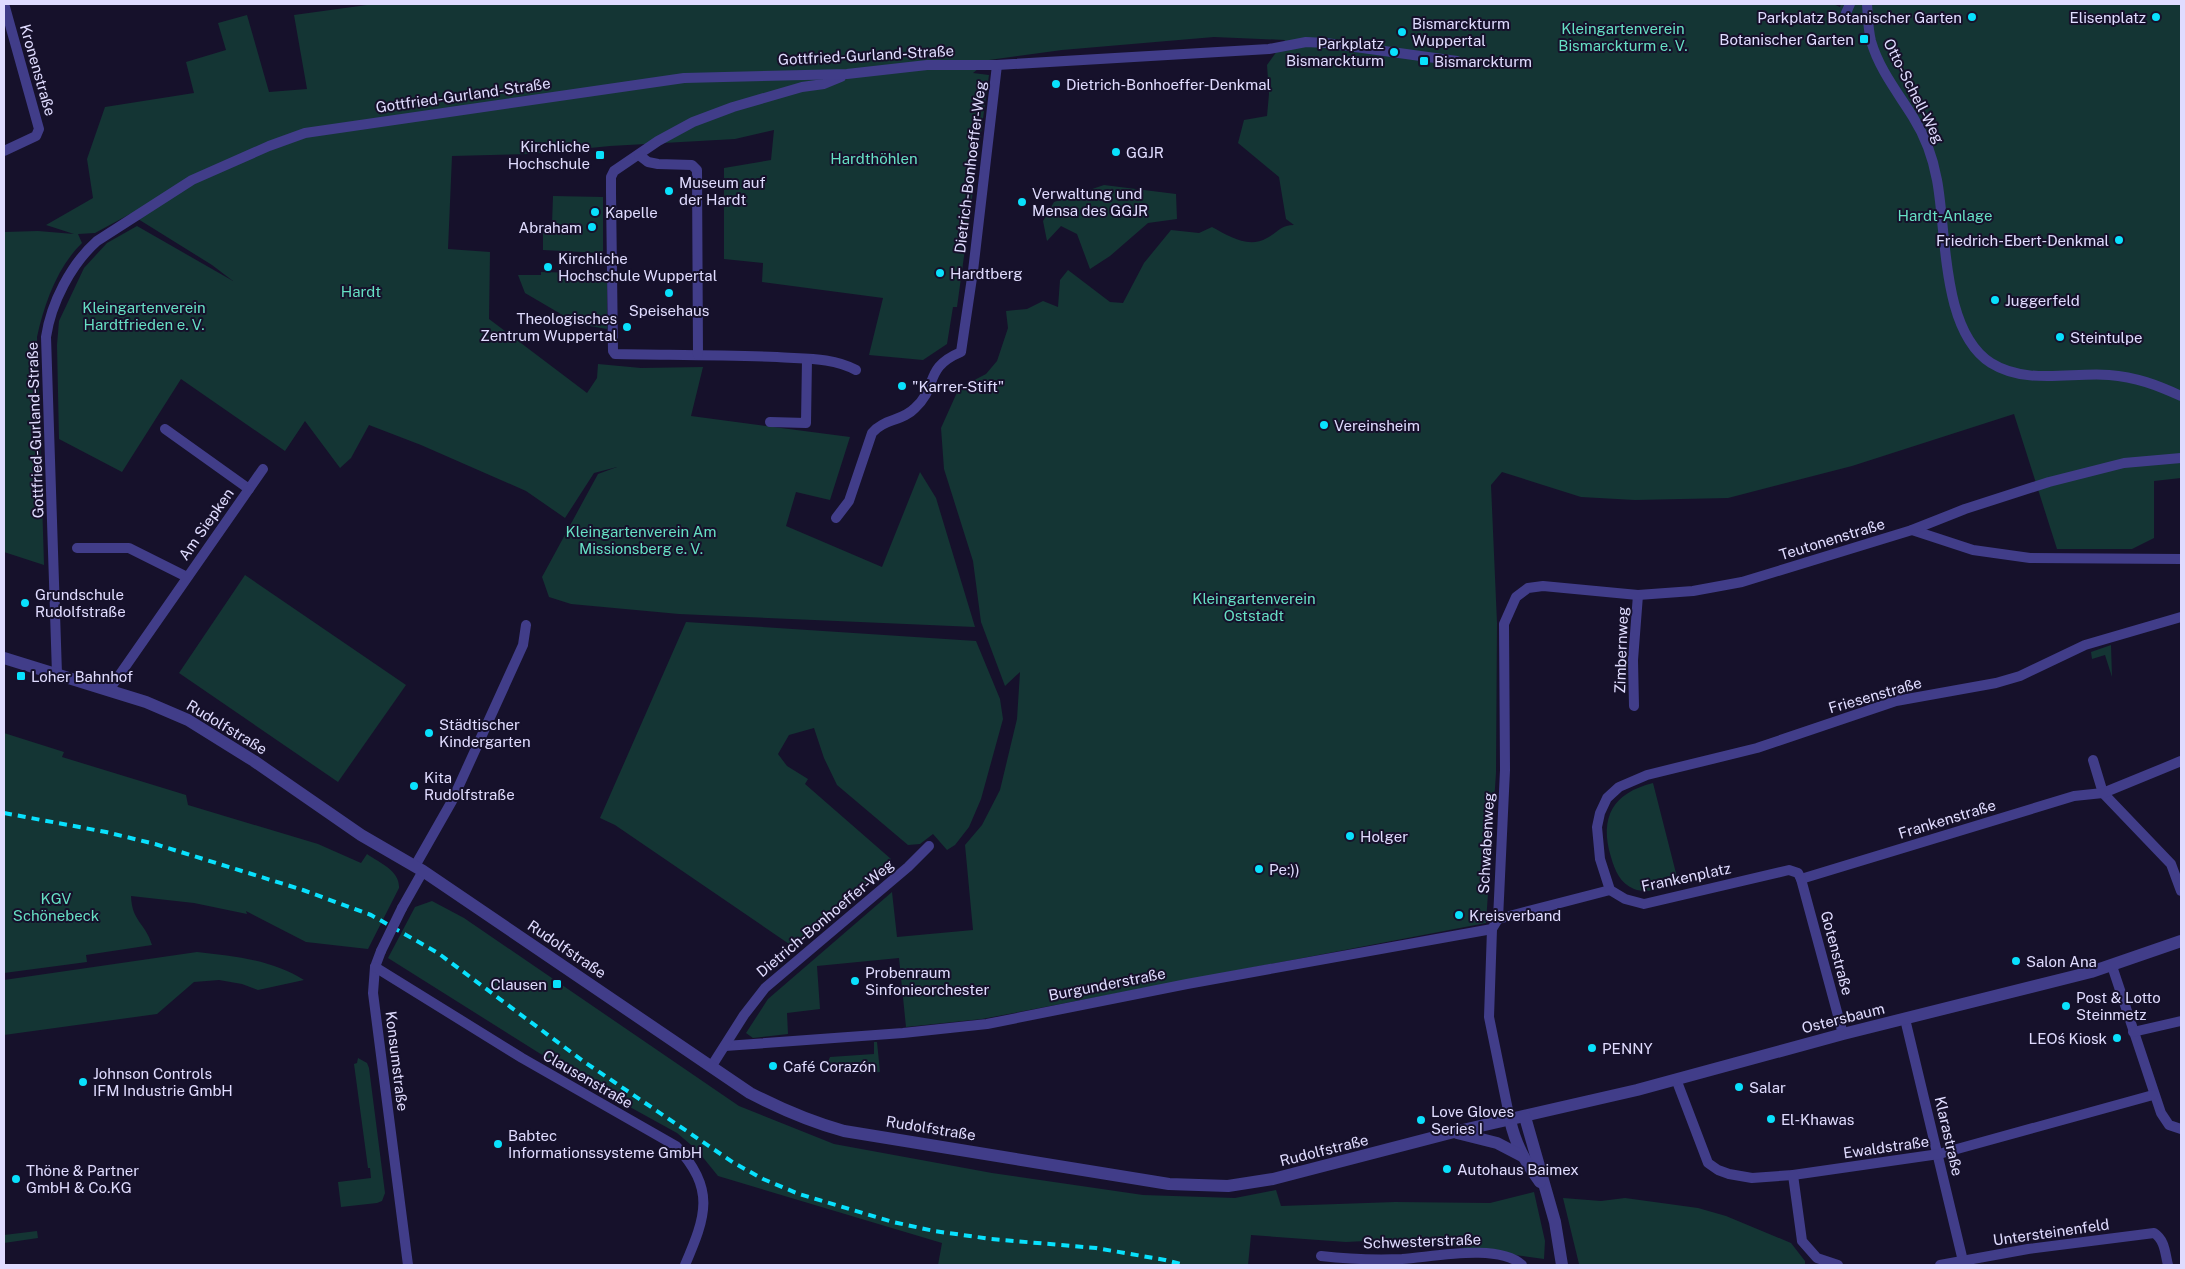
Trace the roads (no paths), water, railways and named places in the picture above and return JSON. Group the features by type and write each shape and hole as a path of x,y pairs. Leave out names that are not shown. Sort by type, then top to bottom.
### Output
{"street":[{"name":"Otto-Schell-Weg","path":"1867,4 1868,26 1876,54 1914,118 1931,156 1937,180 1955,311 1970,343 1990,362 2016,373 2027,375 2107,375 2127,377 2147,380 2181,396"},
{"name":"Kronenstraße","path":"4,151 36,136 39,129 8,6"},
{"name":"Gottfried-Gurland-Straße","path":"57,674 46,337 48,323 74,268 85,252 97,241 192,180 305,133 684,78 847,74 927,65 997,65 1270,49 1306,42 1326,43 1457,61"},
{"name":"Dietrich-Bonhoeffer-Weg","path":"836,518 849,501 872,433 878,425 909,413 917,407 929,387 935,369 946,359 961,352 973,271 997,65"},
{"path":"847,74 824,84 794,90 733,107 694,122 658,140 614,171 611,177 613,348 616,354 807,359 845,364 856,370"},
{"path":"639,155 648,162 692,165 697,170 698,355"},
{"path":"770,422 806,423 807,359"},
{"name":"Am Siepken","path":"164,429 249,489"},
{"name":"Teutonenstraße","path":"1504,624 1516,597 1528,588 1543,586 1638,595 1693,591 1742,582 1912,530 1964,509 2090,470 2124,463 2181,458"},
{"name":"Am Siepken","path":"109,690 263,470"},
{"path":"1912,530 1974,550 2030,558 2181,559"},
{"name":"Am Siepken","path":"77,548 129,548 187,577"},
{"name":"Zimbernweg","path":"1634,706 1633,660 1638,595"},
{"name":"Friesenstraße","path":"1610,890 1600,859 1597,827 1600,813 1607,798 1619,787 1647,775 1757,748 1896,701 1996,683 2020,676 2085,644 2181,618"},
{"name":"Schwabenweg","path":"1498,919 1505,770 1504,624"},
{"path":"419,868 452,801 519,654 526,625"},
{"name":"Rudolfstraße","path":"4,658 146,702 188,720 254,761 361,835 419,868 750,1093 812,1122 844,1131 1170,1184 1202,1187 1228,1186 1273,1179 1396,1149 1454,1132 1510,1120"},
{"path":"2093,760 2103,793 2171,864 2181,891"},
{"name":"Frankenstraße","path":"1802,879 2074,796 2103,793 2181,761"},
{"name":"Dietrich-Bonhoeffer-Weg","path":"712,1067 744,1015 765,988 908,867 929,846"},
{"name":"Konsumstraße","path":"408,1265 374,1006 373,978 381,951 419,868"},
{"name":"Frankenplatz","path":"1610,890 1625,899 1644,904 1789,870 1798,873 1802,879"},
{"name":"Gotenstraße","path":"1802,879 1843,1034"},
{"path":"1545,1190 1522,1156 1515,1140 1510,1120 1490,1017 1492,928 1498,919 1610,890"},
{"name":"Burgunderstraße","path":"725,1046 903,1033 987,1024 1187,984 1492,928"},
{"name":"Ostersbaum","path":"1510,1120 2112,966 2181,941"},
{"name":"Clausenstraße","path":"375,966 522,1058 676,1146 694,1166 699,1179 704,1207 700,1229 684,1265"},
{"path":"2112,966 2153,1095 2164,1119 2174,1128 2181,1129"},
{"name":"Klarastraße","path":"1905,1019 1939,1154 1963,1261"},
{"path":"2133,1032 2181,1021"},
{"name":"Ewaldstraße","path":"1676,1079 1708,1163 1718,1170 1729,1174 1752,1178 1793,1175 1939,1154 2153,1095"},
{"path":"1525,1117 1555,1222 1562,1265"},
{"path":"1454,1132 1497,1143 1522,1156"},
{"path":"1793,1175 1802,1241 1814,1261 1838,1265"},
{"name":"Untersteinenfeld","path":"1940,1265 2028,1248 2154,1233 2163,1242 2168,1265"},
{"name":"Schwesterstraße","path":"1321,1256 1345,1259 1402,1259 1470,1252 1514,1258 1522,1265"}],"railway":[{"path":"4,813 106,832 155,844 303,890 371,915 438,953 583,1061 734,1163 763,1179 799,1194 893,1222 934,1231 991,1239 1096,1248 1185,1265"}],"place":[{"name":"Parkplatz Botanischer Garten","path":"1972,17"},
{"name":"Elisenplatz","path":"2156,17"},
{"name":"Bismarckturm Wuppertal","path":"1402,32"},
{"name":"Botanischer Garten","path":"1864,39"},
{"name":"Parkplatz Bismarckturm","path":"1394,52"},
{"name":"Bismarckturm","path":"1424,61"},
{"name":"Dietrich-Bonhoeffer-Denkmal","path":"1056,84"},
{"name":"GGJR","path":"1116,152"},
{"name":"Kirchliche Hochschule","path":"600,155"},
{"name":"Museum auf der Hardt","path":"669,191"},
{"name":"Verwaltung und Mensa des GGJR","path":"1022,202"},
{"name":"Kapelle","path":"595,212"},
{"name":"Abraham","path":"592,227"},
{"name":"Friedrich-Ebert-Denkmal","path":"2119,240"},
{"name":"Kirchliche Hochschule Wuppertal","path":"548,267"},
{"name":"Hardtberg","path":"940,273"},
{"name":"Speisehaus","path":"669,293"},
{"name":"Juggerfeld","path":"1995,300"},
{"name":"Theologisches Zentrum Wuppertal","path":"627,327"},
{"name":"Steintulpe","path":"2060,337"},
{"name":"\"Karrer-Stift\"","path":"902,386"},
{"name":"Vereinsheim","path":"1324,425"},
{"name":"Grundschule Rudolfstraße","path":"25,603"},
{"name":"Loher Bahnhof","path":"21,676"},
{"name":"Städtischer Kindergarten","path":"429,733"},
{"name":"Kita Rudolfstraße","path":"414,786"},
{"name":"Holger","path":"1350,836"},
{"name":"Pe:))","path":"1259,869"},
{"name":"Kreisverband","path":"1459,915"},
{"name":"Salon Ana","path":"2016,961"},
{"name":"Probenraum Sinfonieorchester","path":"855,981"},
{"name":"Clausen","path":"557,984"},
{"name":"Post & Lotto Steinmetz","path":"2066,1006"},
{"name":"LEOś Kiosk","path":"2117,1038"},
{"name":"PENNY","path":"1592,1048"},
{"name":"Café Corazón","path":"773,1066"},
{"name":"Johnson Controls IFM Industrie GmbH","path":"83,1082"},
{"name":"Salar","path":"1739,1087"},
{"name":"El-Khawas","path":"1771,1119"},
{"name":"Love Gloves Series I","path":"1421,1120"},
{"name":"Babtec Informationssysteme GmbH","path":"498,1144"},
{"name":"Autohaus Baimex","path":"1447,1169"},
{"name":"Thöne & Partner GmbH & Co.KG","path":"16,1179"}],"park label":[{"name":"Kleingartenverein Bismarckturm e. V.","path":"1623,36"},
{"name":"Hardthöhlen","path":"874,158"},
{"name":"Hardt-Anlage","path":"1945,215"},
{"name":"Hardt","path":"361,291"},
{"name":"Kleingartenverein Hardtfrieden e. V.","path":"144,316"},
{"name":"Kleingartenverein Am Missionsberg e. V.","path":"641,540"},
{"name":"Kleingartenverein Oststadt","path":"1254,606"},
{"name":"KGV Schönebeck","path":"56,906"}]}
